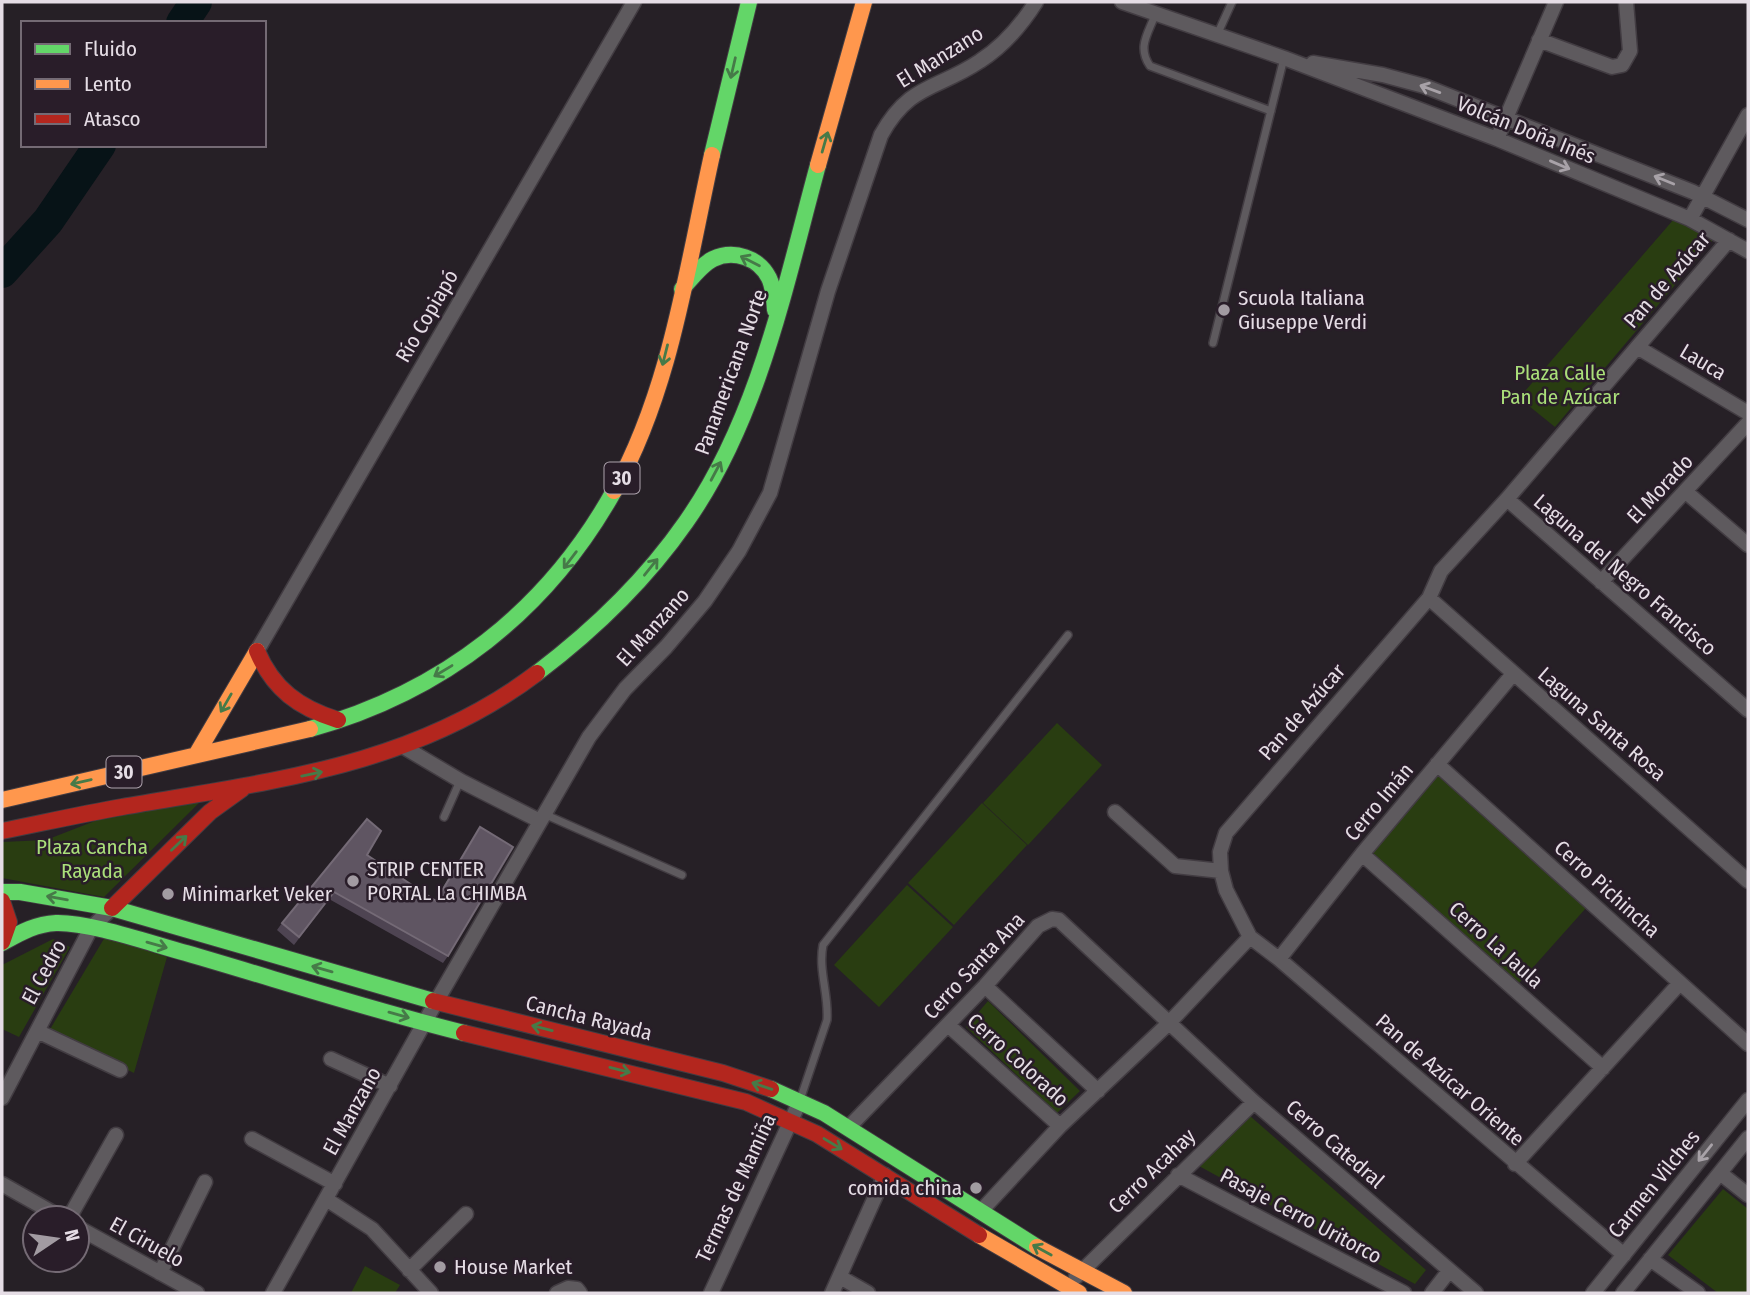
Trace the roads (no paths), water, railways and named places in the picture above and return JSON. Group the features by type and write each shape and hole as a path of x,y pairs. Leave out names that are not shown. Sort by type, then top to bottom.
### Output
{"main road":[{"name":"30","path":"3,800 338,720 402,694 467,656 519,616 548,588 571,560 614,492 638,441 659,379 749,2"},
{"name":"Panamericana Norte","path":"244,787 319,773 402,746 466,716 529,679 599,623 628,594 681,529 716,472 736,431 775,318 864,2"},
{"path":"681,289 710,261 728,255 745,257 760,265 770,279 774,292 775,318"},
{"path":"257,651 265,673 280,691 312,712 338,720"},
{"path":"196,755 257,651"},
{"path":"112,908 210,812 244,787"},
{"name":"30","path":"2,831 135,804 244,787"},
{"name":"Cancha Rayada","path":"2,892 20,892 112,908 436,1002 723,1073 800,1101 849,1127 1026,1241 1124,1293"},
{"path":"2,901 7,908 10,925 2,943"},
{"name":"Cancha Rayada","path":"2,943 24,930 41,925 72,924 91,928 425,1023 746,1102 790,1121 886,1175 964,1227 1071,1292"}],"street":[{"name":"Río Copiapó","path":"257,651 634,2"},
{"name":"El Manzano","path":"273,1293 542,817 606,712 705,601 755,523 770,493 828,291 887,123 907,100 920,90 979,62 1017,27 1036,2"},
{"name":"Volcán Doña Inés","path":"1122,2 1284,58 1497,139 1690,219 1748,251"},
{"path":"1497,139 1556,2"},
{"path":"1539,40 1612,67 1622,65 1630,51 1626,2"},
{"name":"Volcán Doña Inés","path":"1284,58 1383,75 1424,86 1703,197 1748,220"},
{"path":"1690,219 1748,115"},
{"name":"Pan de Azúcar","path":"1250,937 1226,890 1221,871 1220,852 1226,834 1429,598 1441,571 1507,499 1729,240"},
{"name":"Lauca","path":"1637,347 1748,413"},
{"name":"El Morado","path":"1601,582 1748,423"},
{"path":"1686,492 1748,545"},
{"name":"Laguna del Negro Francisco","path":"1507,499 1748,709"},
{"name":"Laguna Santa Rosa","path":"1429,598 1748,881"},
{"name":"Cerro Imán","path":"1279,959 1362,854 1513,674"},
{"path":"402,746 461,781 542,817"},
{"name":"Cerro Pichincha","path":"1437,764 1748,1044"},
{"path":"1115,812 1175,866 1221,871"},
{"name":"Cerro La Jaula","path":"1362,854 1602,1068"},
{"name":"El Cedro","path":"2,1098 91,928 112,908"},
{"name":"Cerro Santa Ana","path":"849,1127 985,986 1038,926 1052,919 1059,920 1168,1024"},
{"path":"980,1212 1060,1126 1168,1024 1250,937"},
{"name":"Pan de Azúcar Oriente","path":"1250,937 1624,1255"},
{"path":"1515,1164 1680,982"},
{"path":"985,986 1098,1091"},
{"name":"Cerro Catedral","path":"1168,1024 1254,1102 1476,1293"},
{"name":"Cerro Colorado","path":"948,1025 1060,1126"},
{"path":"37,1031 120,1070"},
{"path":"331,1059 390,1086"},
{"name":"Carmen Vilches","path":"1593,1293 1748,1100"},
{"name":"Termas de Mamiña","path":"711,1293 800,1101"},
{"name":"Cerro Acahay","path":"1071,1292 1080,1272 1254,1102"},
{"path":"77,1204 116,1135"},
{"name":"Carmen Vilches","path":"1622,1293 1748,1138"},
{"path":"252,1139 335,1184"},
{"path":"1720,1172 1748,1195"},
{"path":"832,1293 886,1175"},
{"name":"Pasaje Cerro Uritorco","path":"1178,1175 1404,1293"},
{"path":"160,1273 205,1182"},
{"path":"2,1184 37,1204"},
{"path":"326,1199 372,1229 409,1269 423,1290"},
{"path":"409,1269 466,1214"},
{"name":"El Ciruelo","path":"91,1235 197,1293"},
{"path":"1650,1259 1698,1293"},
{"path":"1432,1293 1449,1271"},
{"path":"840,1277 868,1293"},
{"path":"557,1293 568,1288 577,1289 580,1293"}],"lane":[{"path":"1217,36 1232,2"},
{"path":"1155,15 1142,48 1150,66 1271,111"},
{"path":"1213,343 1284,58"},
{"path":"800,1101 827,1020 828,1009 820,958 823,945 1068,635"},
{"path":"444,817 461,781"},
{"path":"542,817 682,875"}],"waterway":[{"name":"Río Copiapó","path":"183,21 196,2"},
{"name":"Río Copiapó","path":"2,272 48,221 99,147"}],"place":[{"name":"Scuola Italiana Giuseppe Verdi","path":"1224,310"},
{"name":"STRIP CENTER PORTAL La CHIMBA","path":"353,881"},
{"name":"Minimarket Veker","path":"168,894"},
{"name":"comida china","path":"976,1188"},
{"name":"House Market","path":"440,1267"}],"park label":[{"name":"Plaza Calle Pan de Azúcar","path":"1560,385"},
{"name":"Plaza Cancha Rayada","path":"92,859"}]}
